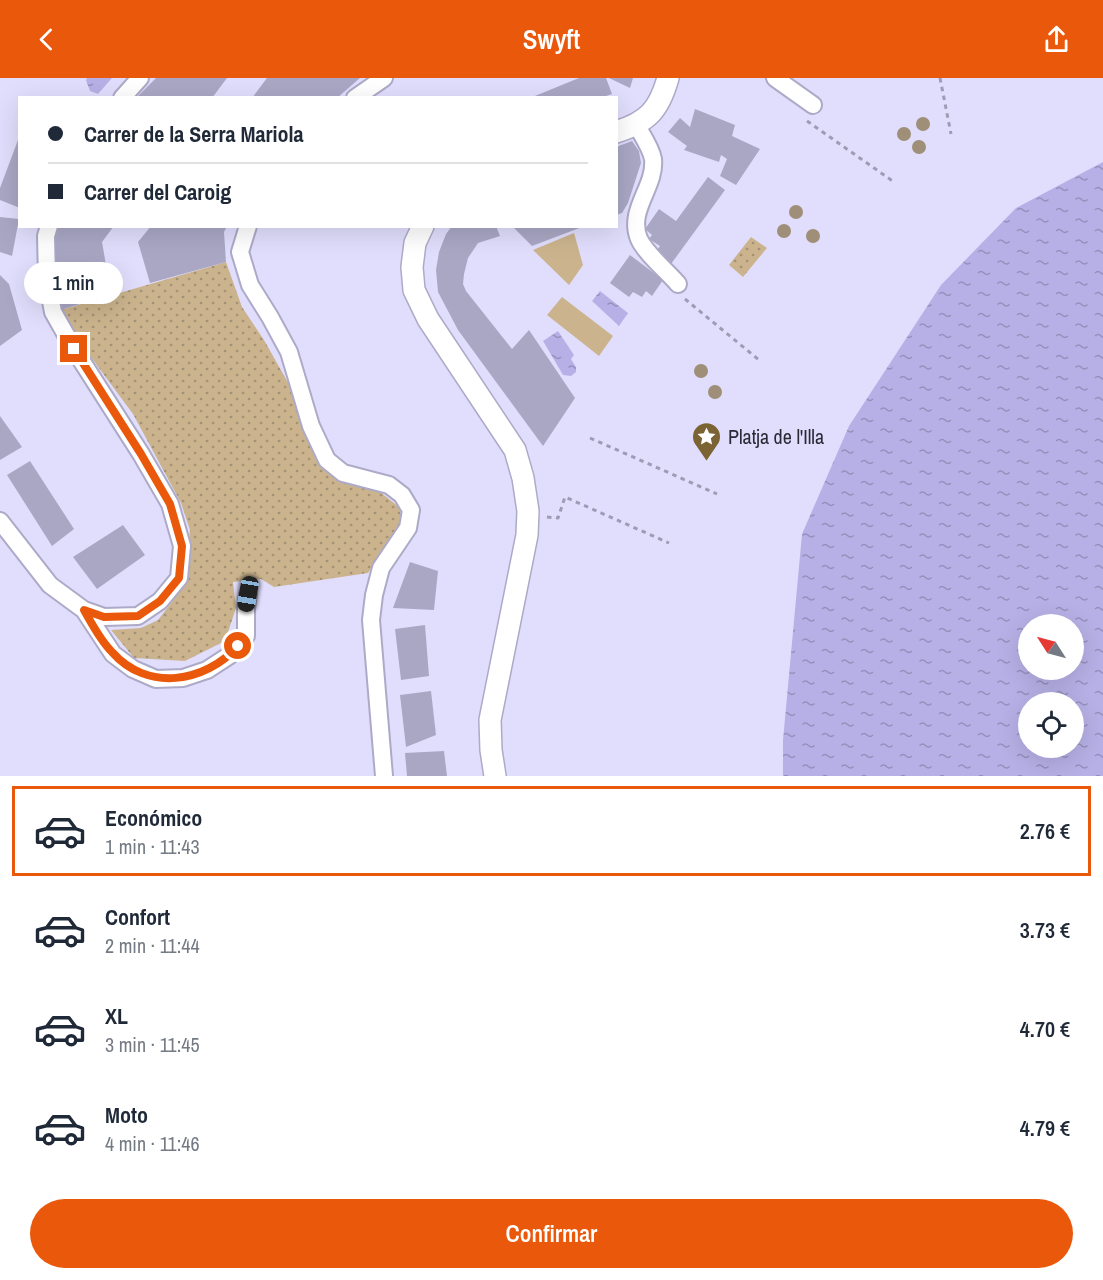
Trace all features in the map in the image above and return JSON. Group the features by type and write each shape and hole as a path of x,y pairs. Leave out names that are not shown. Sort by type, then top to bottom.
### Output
{"street":[{"path":"124,96 140,78"},
{"path":"358,96 384,78"},
{"path":"668,78 652,112 626,129 652,155 653,162 650,182 637,215 638,237 678,284"},
{"path":"775,78 808,112"},
{"path":"0,521 50,585 84,610 104,617 138,616 160,601 179,578 182,546 170,504 53,312 47,280 46,236 48,228"},
{"path":"247,228 240,252 250,285 289,352 311,426 327,460 343,473 389,485 402,495 411,510 408,528 381,568 371,620 384,776"},
{"path":"422,228 416,243 412,267 414,290 428,319 514,450 523,478 528,515 527,535 490,720 495,776"},
{"path":"84,610 112,654 133,669 156,679 183,678 207,670 230,655 246,636 248,594"}],"path":[{"path":"940,78 951,134"},
{"path":"808,112 894,182"},
{"path":"678,284 681,296 759,360"},
{"path":"590,438 717,494"},
{"path":"528,515 558,518 565,497 669,543"}],"shaded area":[{"path":"574,233 583,265 569,285 533,250"},
{"path":"751,237 767,248 743,277 729,265"},
{"path":"226,262 242,307 264,340 344,482 380,492 399,507 402,519 397,531 368,573 274,587 261,579 233,582 236,608 225,641 185,661 134,658 111,630 141,628 158,620 175,598 185,577 190,530 181,503 133,414 90,356 61,310"},
{"path":"562,297 613,336 599,356 547,315"}],"water":[{"path":"87,78 112,78 98,94 90,91"},
{"path":"1103,162 1103,776 783,776 783,740 802,534 849,426 941,285 1016,208"},
{"path":"600,291 628,313 619,326 592,301"},
{"path":"558,331 574,355 571,359 576,372 571,376 563,375 543,341"}],"building":[{"path":"156,78 227,78 214,96 138,96"},
{"path":"267,78 360,78 339,96 254,96"},
{"path":"579,78 606,78 612,94 606,96 535,96"},
{"path":"609,78 633,78 630,88"},
{"path":"695,109 735,125 732,136 760,149 736,185 720,176 727,159 721,155 719,162 684,150 687,146 668,132 680,118 690,127"},
{"path":"18,140 18,207 0,200 0,188"},
{"path":"632,141 639,151 641,163 628,203 622,213 618,214 618,146"},
{"path":"708,177 725,190 671,264 655,253 660,246 649,239 652,235 645,229 659,209 676,221"},
{"path":"0,217 18,219 12,256 0,252"},
{"path":"55,228 112,228 102,242 111,294 61,310 51,281 50,248"},
{"path":"149,228 226,228 224,232 226,262 150,283 138,242"},
{"path":"450,228 497,228 500,236 478,243 468,258 463,284 466,291 512,349 529,330 575,398 543,446 458,330 438,292 436,270 439,252"},
{"path":"514,228 579,228 532,246"},
{"path":"630,255 663,280 652,296 646,291 642,297 633,292 629,297 610,283"},
{"path":"0,275 9,284 22,330 0,346"},
{"path":"0,416 22,447 0,460"},
{"path":"30,461 74,529 52,546 7,475"},
{"path":"123,525 145,555 97,589 73,557"},
{"path":"410,562 438,571 434,610 393,608"},
{"path":"425,625 429,676 401,680 395,629"},
{"path":"431,691 436,735 406,747 400,695"},
{"path":"444,751 447,776 407,776 405,753"}],"place":[{"name":"Platja de l'Illa","path":"707,462"}],"route":[{"path":"74,349 170,504 182,546 179,578 160,601 138,616 104,617 84,610 112,654 133,669 156,679 183,678 207,670 230,655 238,646"}]}
